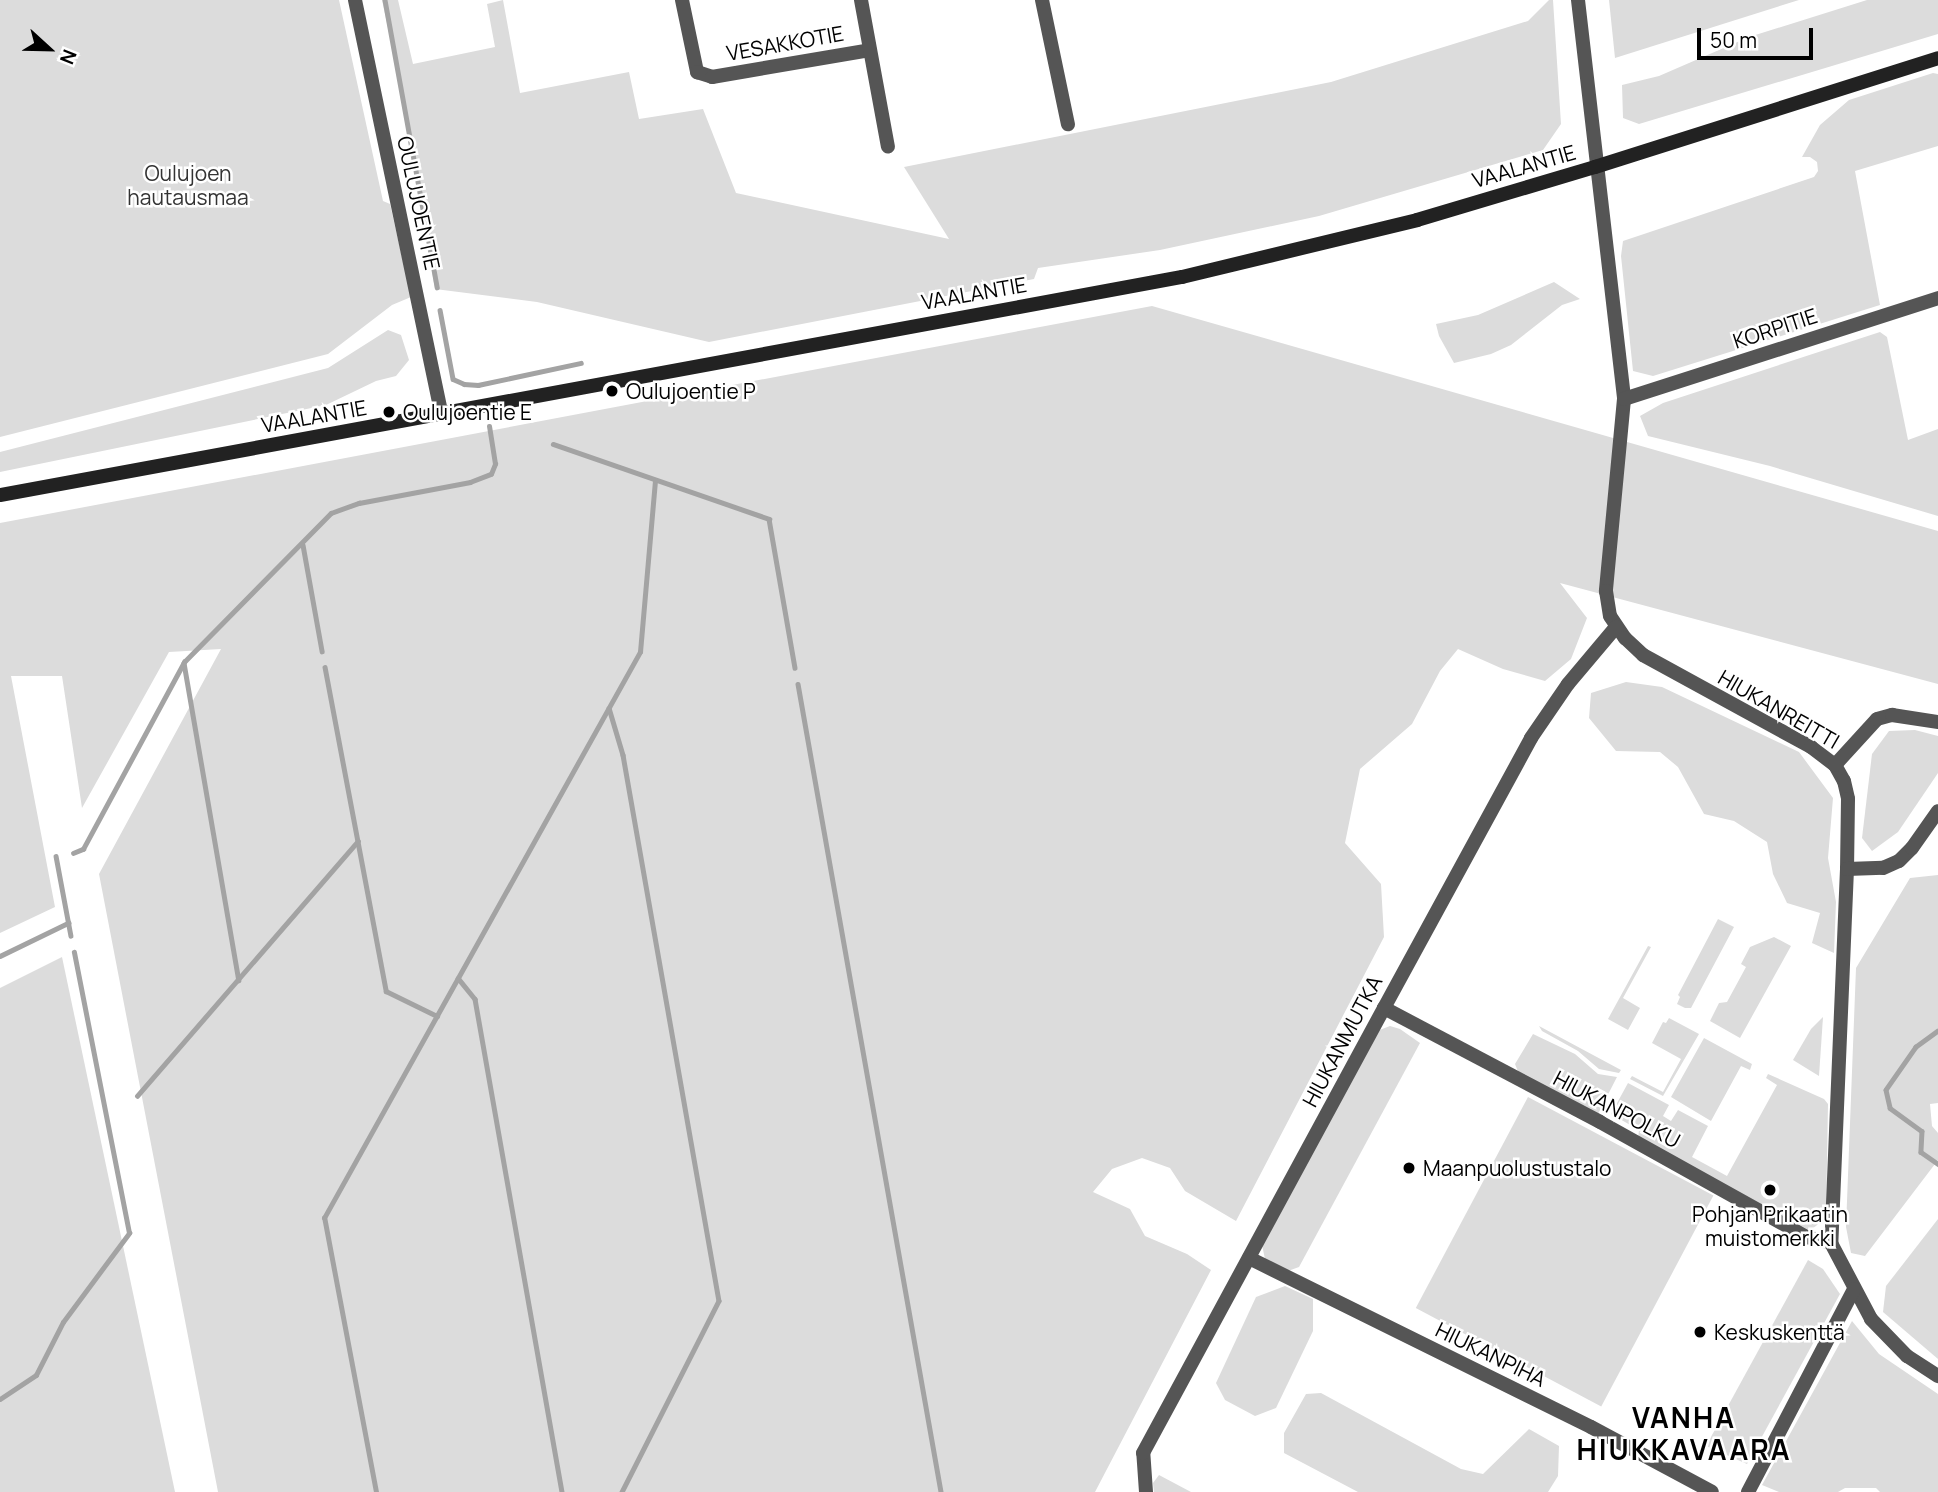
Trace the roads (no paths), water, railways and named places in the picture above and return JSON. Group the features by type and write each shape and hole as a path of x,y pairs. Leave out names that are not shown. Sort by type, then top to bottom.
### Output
{"street":[{"name":"OULUJOENTIE","path":"355,0 442,415"},
{"name":"VESAKKOTIE","path":"682,0 697,72 712,77 870,50"},
{"path":"861,0 888,147"},
{"path":"1042,0 1068,124"},
{"name":"HIUKANREITTI","path":"1578,0 1595,167 1624,398 1606,591 1610,616 1616,627 1643,654 1661,667 1811,747 1835,765 1844,781 1848,799 1847,869 1831,1243 1871,1319 1907,1356 1938,1376"},
{"name":"VAALANTIE","path":"0,495 442,415 765,351 1182,277 1417,219 1595,167 1938,58"},
{"name":"KORPITIE","path":"1624,398 1938,298"},
{"name":"HIUKANMUTKA","path":"1146,1492 1143,1453 1384,1008 1531,738 1568,684 1616,627"},
{"path":"1835,765 1877,719 1892,715 1938,722"},
{"path":"1847,869 1883,867 1899,861 1912,848 1938,811"},
{"name":"HIUKANPOLKU","path":"1384,1008 1600,1122 1807,1237 1831,1243"},
{"name":"HIUKANPIHA","path":"1249,1258 1591,1427 1712,1492"},
{"path":"1748,1492 1854,1289"}],"waterway":[{"path":"385,0 437,287"},
{"path":"440,310 453,379 464,384 478,385 581,363"},
{"path":"73,853 83,849 184,662 331,513 359,503 470,482 491,474 495,464 489,426"},
{"path":"553,444 769,519 795,668"},
{"path":"376,1492 324,1218 640,652 655,481"},
{"path":"303,545 322,651"},
{"path":"184,663 239,980"},
{"path":"325,667 386,991 437,1016"},
{"path":"798,684 941,1492"},
{"path":"609,708 623,755 719,1301 622,1492"},
{"path":"137,1096 358,841"},
{"path":"56,856 71,936"},
{"path":"0,956 68,923"},
{"path":"0,1399 36,1375 63,1322 129,1233 74,952"},
{"path":"458,978 475,999 562,1492"},
{"path":"1938,1031 1916,1047 1886,1090 1890,1108 1922,1131 1921,1152 1938,1164"}],"place":[{"name":"Oulujoentie P","path":"612,391"},
{"name":"Oulujoentie E","path":"389,412"},
{"name":"Maanpuolustustalo","path":"1409,1168"},
{"name":"Pohjan Prikaatin muistomerkki","path":"1770,1190"},
{"name":"Keskuskenttä","path":"1700,1332"}],"district":[{"name":"VANHA HIUKKAVAARA","path":"1684,1433"}],"park label":[{"name":"Oulujoen hautausmaa","path":"188,185"}]}
